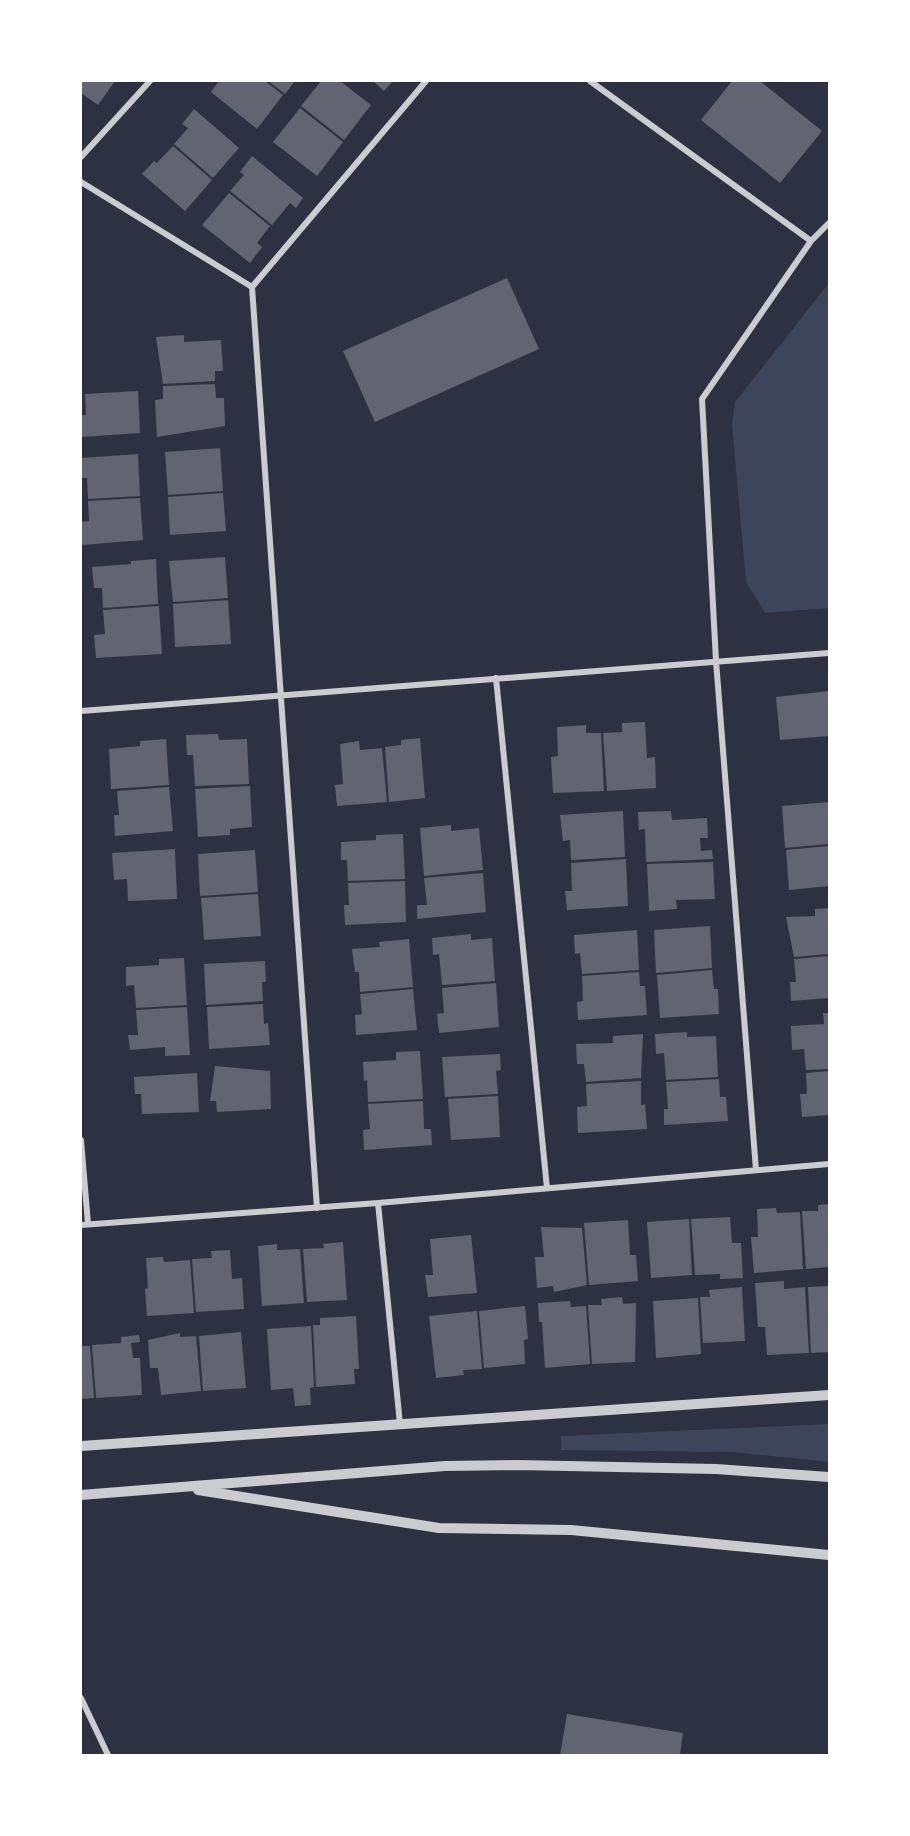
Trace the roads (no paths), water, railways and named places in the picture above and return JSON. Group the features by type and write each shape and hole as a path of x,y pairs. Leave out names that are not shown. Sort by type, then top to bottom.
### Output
{"street":[{"path":"81,157 150,81"},
{"path":"317,1208 252,287 426,81"},
{"path":"590,81 812,241"},
{"path":"81,182 252,287"},
{"path":"756,1170 716,661 702,399 812,241 829,223"},
{"path":"81,711 829,652"},
{"path":"496,678 547,1188"},
{"path":"81,1140 84,1225 317,1208 829,1164"},
{"path":"378,1203 400,1424"},
{"path":"81,1446 829,1395"},
{"path":"81,1495 445,1466 518,1465 716,1470 829,1477"},
{"path":"180,1487 439,1528 571,1530 829,1555"},
{"path":"81,1698 108,1755"}]}
